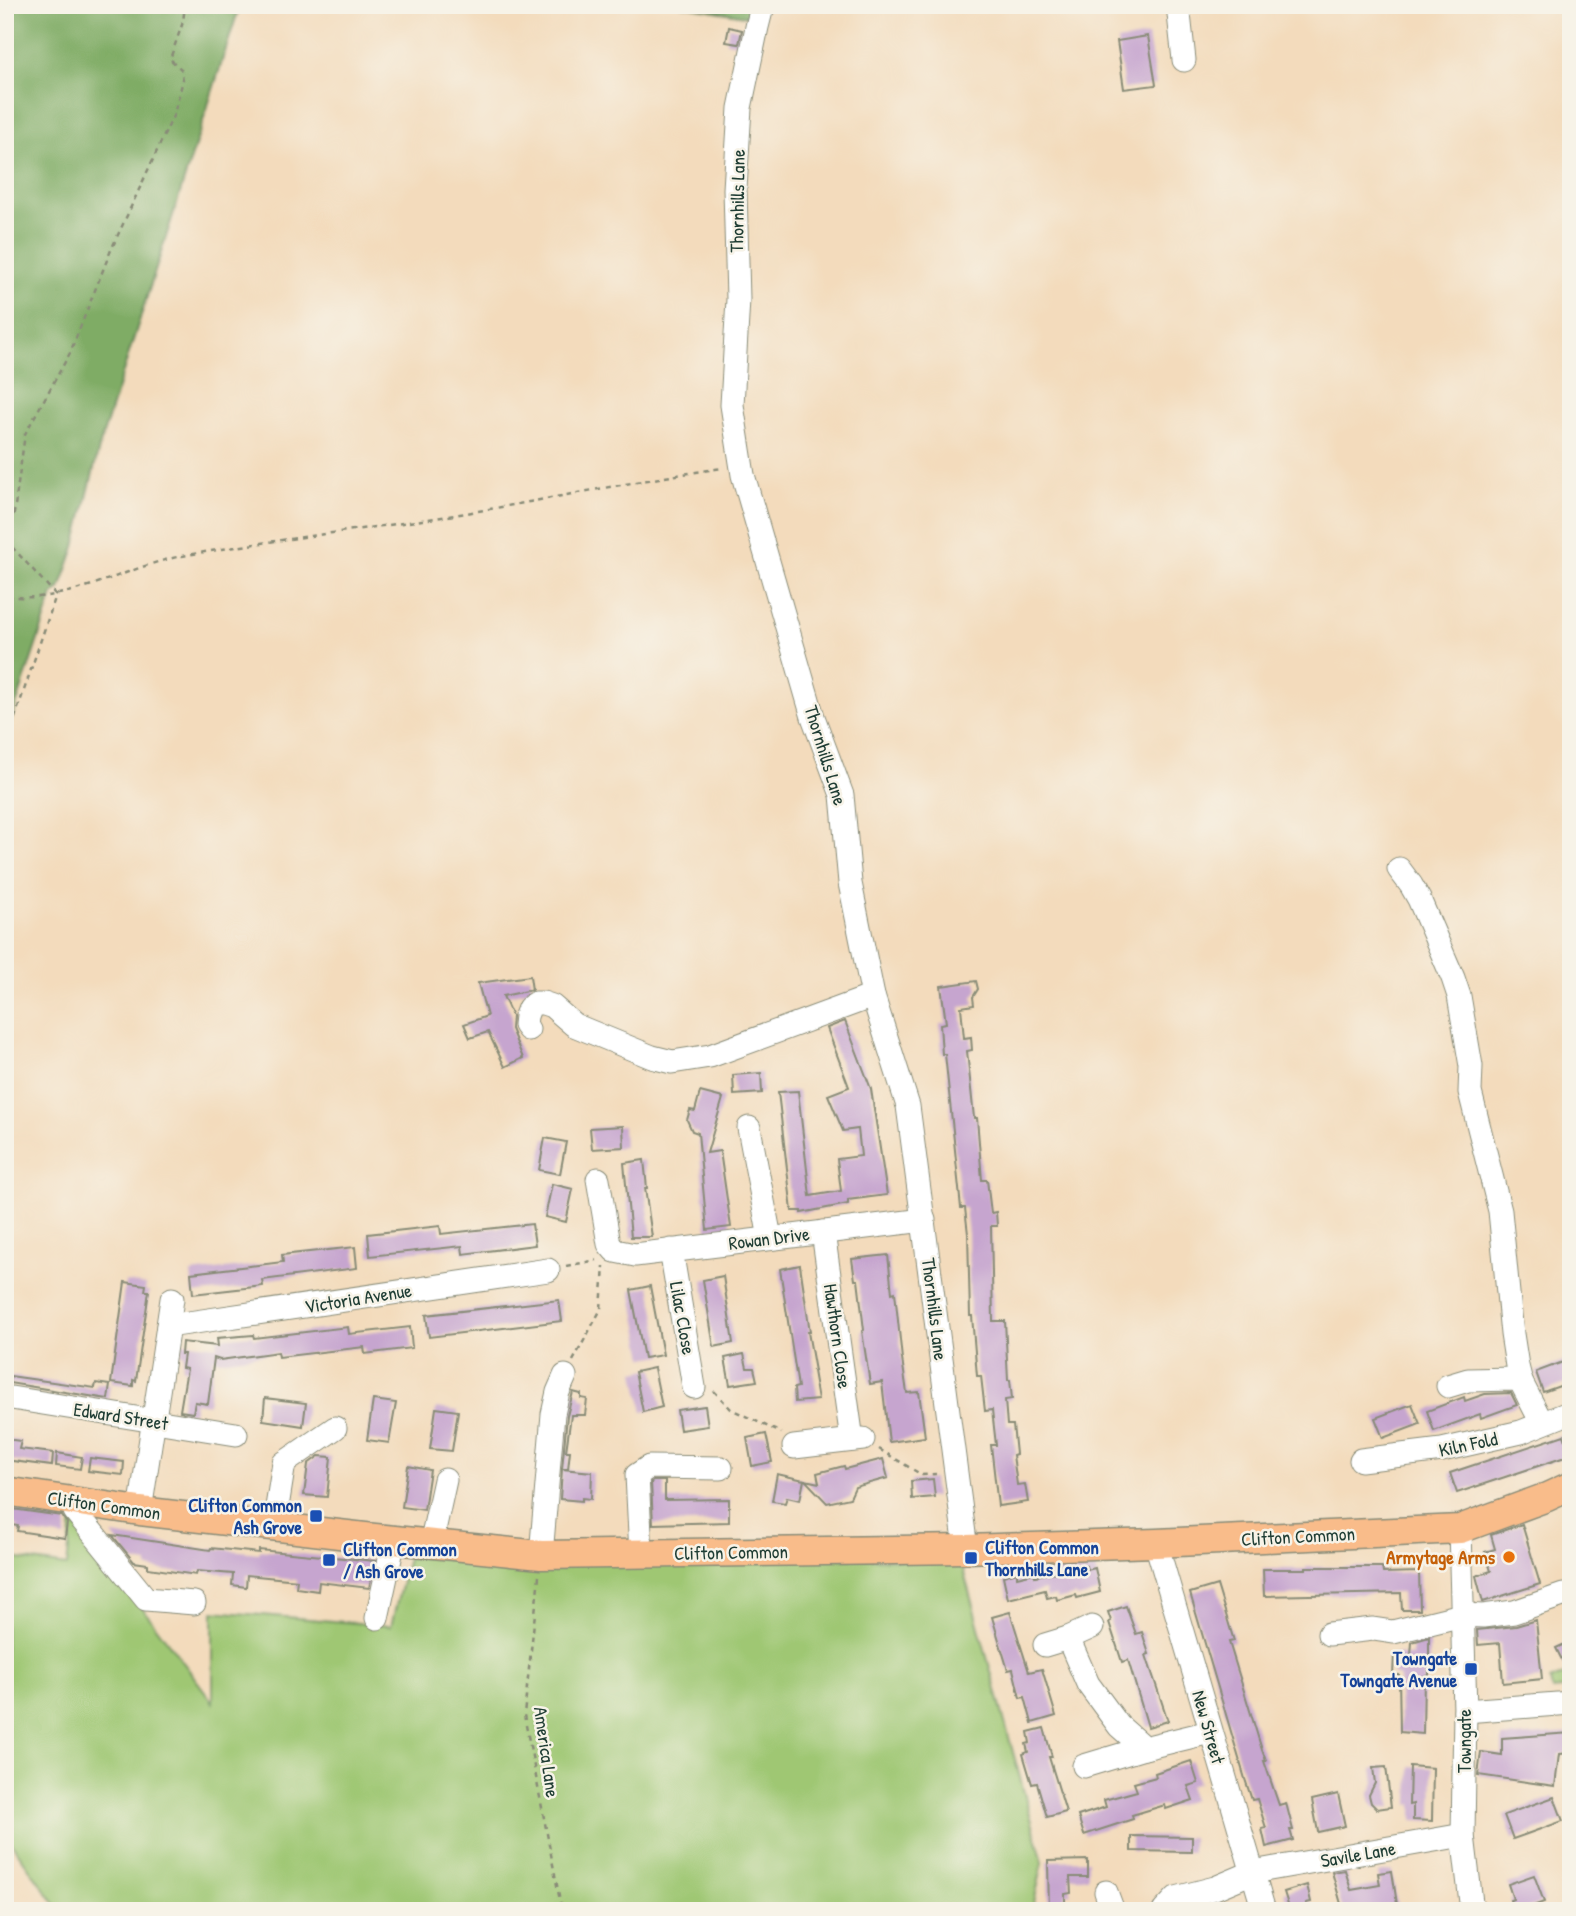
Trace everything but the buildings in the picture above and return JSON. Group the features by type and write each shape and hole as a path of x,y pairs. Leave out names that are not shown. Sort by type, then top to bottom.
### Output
{"main road":[{"name":"Clifton Common","path":"5,1491 140,1511 541,1555 966,1549 1460,1529 1571,1486"}],"street":[{"name":"Thornhills Lane","path":"765,5 757,27 740,108 735,189 738,299 732,405 743,475 813,717 842,794 850,883 873,996 908,1106 966,1549"},
{"path":"1178,5 1185,60"},
{"path":"1399,869 1419,899 1459,996 1471,1066 1470,1092 1500,1211 1511,1334 1521,1382 1542,1423"},
{"path":"528,1029 526,1016 529,1009 535,1003 543,1003 552,1006 574,1025 652,1057 672,1062 710,1056 873,996"},
{"path":"749,1128 770,1238"},
{"name":"Rowan Drive","path":"598,1179 609,1244 615,1251 635,1255 924,1220"},
{"name":"Hawthorn Close","path":"823,1232 858,1440"},
{"name":"Lilac Close","path":"671,1250 694,1387"},
{"name":"Victoria Avenue","path":"168,1326 548,1269"},
{"path":"140,1511 172,1299"},
{"path":"541,1555 553,1415 565,1376"},
{"path":"1448,1386 1468,1380 1504,1378 1521,1382"},
{"name":"Edward Street","path":"5,1397 236,1434"},
{"name":"Kiln Fold","path":"1361,1460 1442,1450 1521,1432 1571,1412"},
{"path":"274,1526 284,1463 335,1428"},
{"path":"794,1447 858,1440"},
{"path":"641,1553 636,1475 649,1468 721,1468"},
{"path":"431,1544 444,1480"},
{"path":"73,1501 75,1511 146,1599 194,1603"},
{"name":"Towngate","path":"1460,1529 1465,1711 1463,1835 1472,1911"},
{"path":"377,1618 394,1540"},
{"name":"New Street","path":"1156,1543 1264,1911"},
{"path":"1329,1634 1373,1629 1393,1632 1462,1615 1483,1616 1514,1612 1563,1595"},
{"path":"1045,1645 1092,1627"},
{"path":"1068,1638 1088,1684 1119,1726 1144,1748"},
{"path":"1465,1711 1571,1703"},
{"path":"1084,1766 1210,1732"},
{"name":"Savile Lane","path":"1164,1911 1176,1898 1215,1888 1253,1872 1463,1835"}],"path":[{"path":"56,595 12,547 6,535 14,513 25,434 70,353 111,250 174,114 183,80 181,69 170,59 183,22 185,5"},
{"path":"5,606 8,596 27,599 56,595 179,557 467,513 662,476 725,467 743,475"},
{"path":"5,747 56,595"},
{"path":"548,1269 604,1259 601,1309 565,1376"},
{"path":"694,1387 710,1387 731,1409 789,1437 794,1447"},
{"path":"858,1440 922,1475 956,1474"},
{"name":"America Lane","path":"541,1555 524,1715 562,1911"}],"green space":[{"path":"5,5 240,5 100,444 75,547 60,589 53,595 5,738"},
{"path":"680,5 756,5 750,17"},
{"path":"72,1521 213,1702 213,1611 391,1626 412,1542 961,1562 1043,1862 1032,1911 60,1911 5,1834 5,1557 67,1566"},
{"path":"1571,1672 1571,1688 1552,1690 1550,1681"}],"place":[{"name":"Clifton Common Ash Grove","path":"316,1516"},
{"name":"Armytage Arms","path":"1509,1557"},
{"name":"Clifton Common Thornhills Lane","path":"971,1558"},
{"name":"Clifton Common / Ash Grove","path":"329,1560"},
{"name":"Towngate Towngate Avenue","path":"1471,1669"}]}
